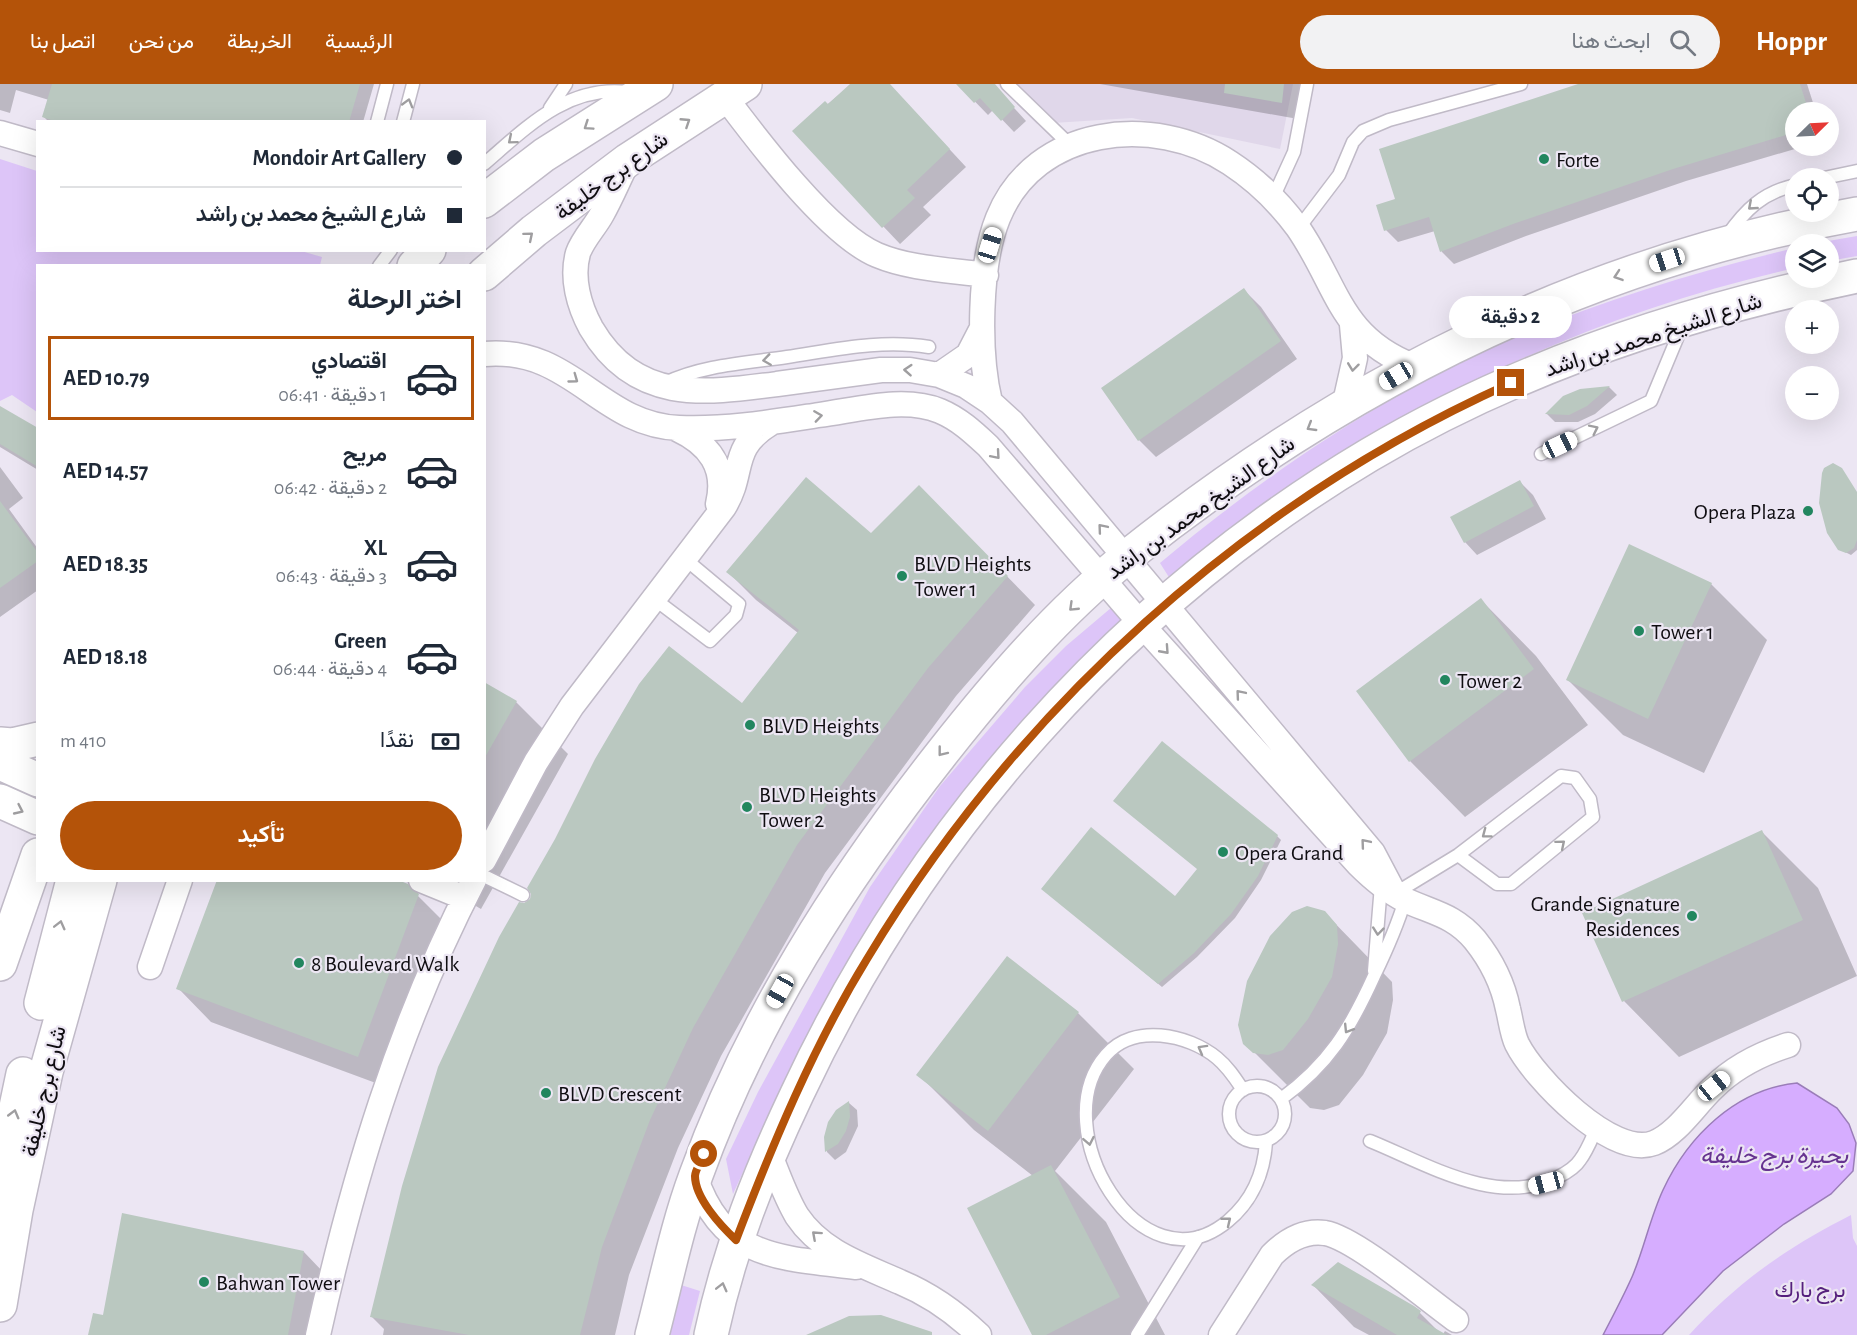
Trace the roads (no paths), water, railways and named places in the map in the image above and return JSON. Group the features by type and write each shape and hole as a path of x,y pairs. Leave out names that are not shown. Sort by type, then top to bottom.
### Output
{"main road":[{"path":"486,199 636,90"},
{"name":"شارع برج خليفة","path":"486,272 534,231 628,160 735,91"},
{"name":"شارع الشيخ محمد بن راشد","path":"652,1335 695,1176 722,1110 771,1008 822,919 860,862 969,718 1013,668 1115,568 1236,476 1344,407 1413,366 1512,317 1615,277 1721,245 1857,214"},
{"path":"416,264 427,252"},
{"name":"شارع الشيخ محمد بن راشد","path":"711,1335 723,1282 736,1240 769,1153 850,989 899,907 935,855 1014,755 1153,614 1269,522 1321,485 1424,424 1539,371 1685,318 1746,300 1857,276"},
{"path":"0,744 12,746 36,740"},
{"path":"0,763 36,779"},
{"path":"0,801 36,817"},
{"path":"3,952 36,861"},
{"path":"16,1210 1,1178 5,1150 72,882"},
{"name":"شارع برج خليفة","path":"0,1305 16,1210 56,1034 99,882"},
{"path":"0,884 3,952"}],"street":[{"path":"735,91 830,222 860,247 896,261 986,275"},
{"path":"0,133 36,143"},
{"path":"990,402 983,363 986,275 990,245 998,217 1013,191 1033,169 1070,145 1095,137 1121,133 1147,134 1173,139 1227,161 1274,198 1298,229 1352,325 1380,350 1413,366"},
{"path":"628,160 602,215 578,254 578,299 602,345 616,361 637,377 658,385 704,393 881,370 910,370 939,375 966,386 990,402 1012,422 1115,568 1358,864 1394,893 1443,913 1475,940 1497,975 1504,992 1511,1028 1524,1057 1544,1081 1597,1127 1622,1143 1652,1144 1670,1133 1728,1075 1760,1056 1788,1045"},
{"path":"939,375 954,367 968,355 978,340 984,323"},
{"path":"1344,407 1355,358 1352,325"},
{"path":"486,354 535,358 553,365 626,414 677,429 705,446 716,462 721,482 716,515"},
{"path":"677,429 723,428 771,423 882,406 912,405 939,411 964,424 1115,568"},
{"path":"486,856 554,734 731,496 742,449 754,433 771,423"},
{"path":"150,967 179,882"},
{"path":"318,1335 341,1235 382,1097 406,1029 469,889 432,882"},
{"path":"769,1153 798,1217 828,1246 864,1269"},
{"path":"695,1176 710,1212 736,1240 769,1254 864,1269 900,1282 934,1300 979,1335"},
{"path":"1221,1335 1272,1256 1282,1245 1309,1233 1324,1233 1352,1244 1456,1320"}],"lane":[{"path":"378,120 387,84"},
{"path":"404,120 413,84"},
{"path":"548,111 566,84"},
{"path":"600,84 636,90"},
{"path":"1007,84 1070,145"},
{"path":"1274,198 1294,153 1307,84"},
{"path":"1298,229 1339,175 1353,142 1363,131 1389,120 1521,84"},
{"path":"486,162 548,111 588,94 636,90"},
{"path":"1839,175 1857,171"},
{"path":"1721,245 1748,208 1770,193 1785,188"},
{"path":"1541,454 1651,401 1685,318"},
{"path":"658,385 711,368 844,349 882,344 929,347"},
{"path":"653,598 710,640 736,615 739,604 684,558"},
{"path":"1374,976 1394,893 1458,855 1561,776 1575,778 1590,799 1593,817 1511,884 1497,884 1458,855"},
{"path":"486,877 523,895"},
{"path":"1281,1099 1316,1071 1344,1036 1392,939 1394,893"},
{"path":"1243,1090 1227,1067 1205,1049 1179,1039 1152,1036 1130,1039 1111,1048 1102,1059 1090,1085 1086,1115 1090,1148 1095,1164 1112,1195 1131,1219 1143,1227 1170,1236 1198,1237 1223,1225 1248,1200 1262,1169 1266,1142"},
{"path":"1260,1086 1276,1093 1281,1099 1285,1107 1284,1124 1274,1138 1266,1142 1250,1142 1236,1133 1231,1126 1229,1109 1232,1101 1243,1090 1260,1086"},
{"path":"1370,1141 1487,1187 1530,1187 1546,1183 1569,1172 1580,1161 1597,1127"},
{"path":"1137,1335 1198,1237"}],"water":[{"name":"بحيرة برج خليفة","path":"1797,1083 1837,1108 1849,1124 1856,1143 1853,1171 1831,1194 1784,1224 1723,1271 1662,1335 1603,1335 1632,1277 1663,1190 1686,1151 1700,1134 1734,1105 1775,1087"}],"place":[{"name":"Forte","path":"1544,159"},
{"name":"Opera Plaza","path":"1808,511"},
{"name":"BLVD Heights Tower 1","path":"902,576"},
{"name":"Tower 1","path":"1639,631"},
{"name":"Tower 2","path":"1445,680"},
{"name":"BLVD Heights","path":"750,725"},
{"name":"BLVD Heights Tower 2","path":"747,807"},
{"name":"Opera Grand","path":"1223,852"},
{"name":"Grande Signature Residences","path":"1692,916"},
{"name":"8 Boulevard Walk","path":"299,963"},
{"name":"BLVD Crescent","path":"546,1093"},
{"name":"Bahwan Tower","path":"204,1282"}],"park label":[{"name":"برج بارك","path":"1810,1289"}]}
